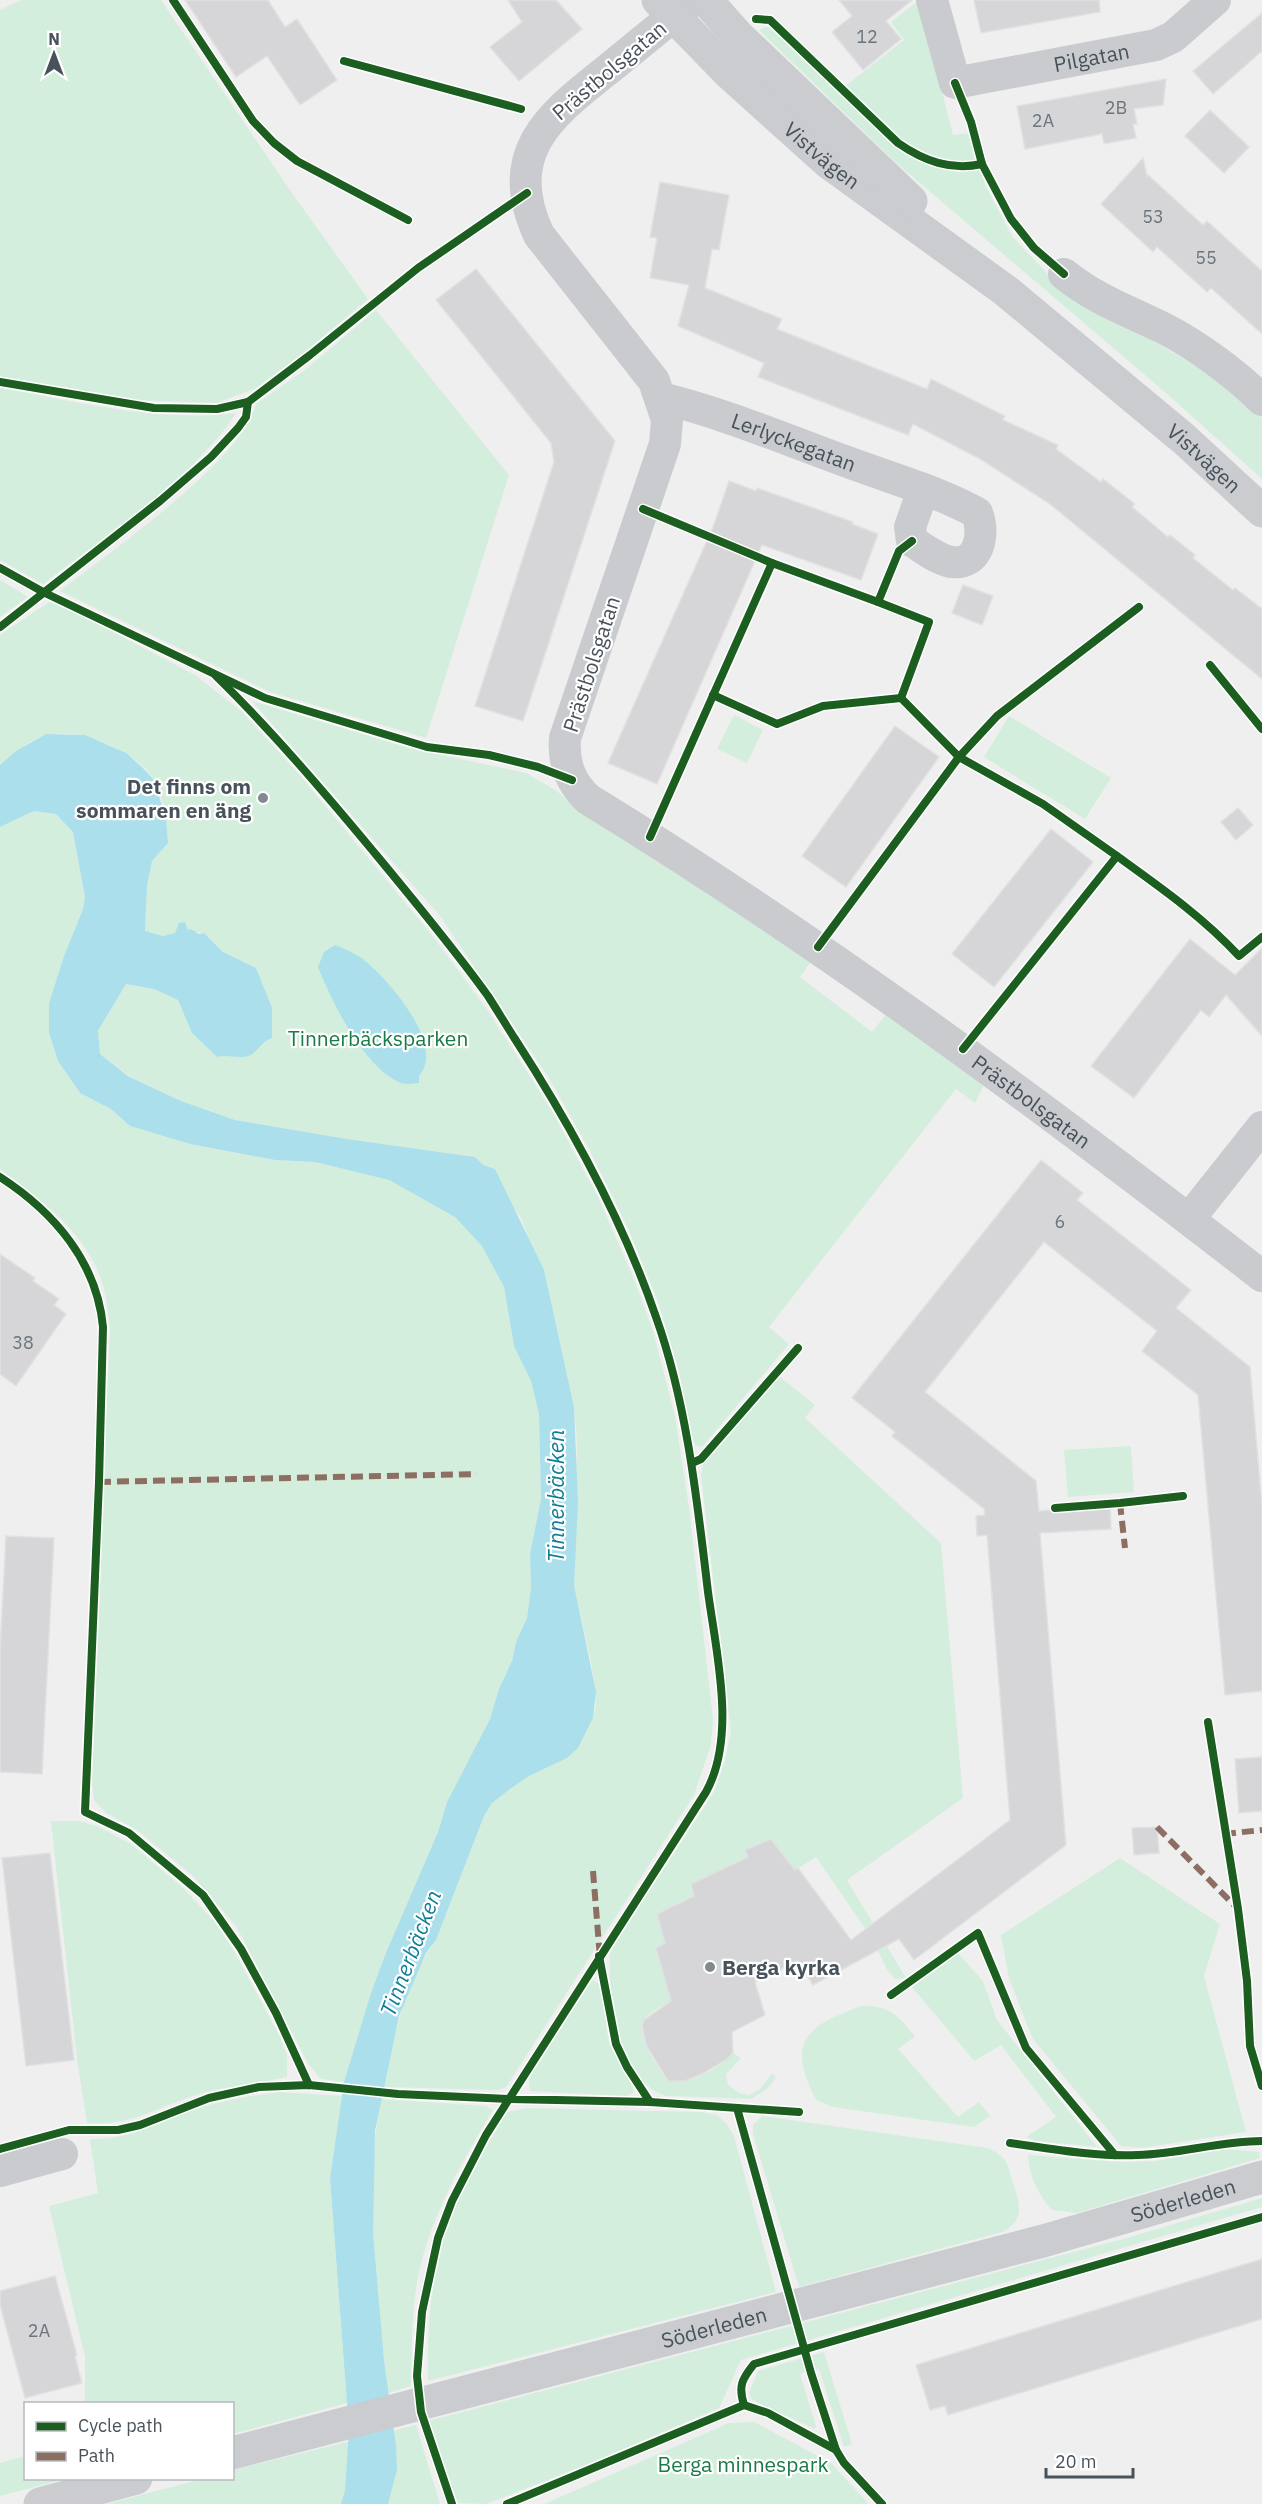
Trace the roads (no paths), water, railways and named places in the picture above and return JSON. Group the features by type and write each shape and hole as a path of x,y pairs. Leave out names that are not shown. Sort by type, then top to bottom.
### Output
{"main road":[{"name":"Vistvägen","path":"706,0 738,36 1006,291 1184,439 1262,512"},
{"name":"Vistvägen","path":"675,6 729,73 829,163 1006,291"},
{"name":"Söderleden","path":"234,2452 1032,2244 1262,2177"},
{"path":"40,2504 129,2480"}],"street":[{"name":"Pilgatan","path":"933,0 955,83 1156,45 1173,37 1215,0"},
{"name":"Prästbolsgatan","path":"675,6 562,106 543,127 529,155 526,176 532,214 539,235 654,381 667,420 665,444 565,738 564,753 572,780 588,799 756,905 963,1049 1262,1276"},
{"path":"1064,274 1086,292 1167,330 1205,354 1260,396"},
{"name":"Lerlyckegatan","path":"661,398 705,409 923,490"},
{"path":"1189,1219 1262,1127"},
{"path":"0,2171 62,2154"}],"water":[{"name":"Tinnerbäcken","path":"46,734 85,735 126,753 154,780 166,818 168,843 152,861 147,886 145,931 163,936 175,933 179,923 185,922 188,930 191,929 199,934 204,933 223,952 256,968 272,1008 272,1038 248,1056 217,1057 192,1033 178,1000 154,989 126,984 98,1031 100,1054 128,1076 181,1101 235,1120 475,1157 483,1165 495,1169 544,1270 574,1407 578,1503 574,1585 596,1692 593,1718 578,1748 567,1758 529,1776 510,1789 492,1803 484,1816 436,1940 426,1953 399,2016 375,2131 373,2234 384,2360 396,2446 397,2470 388,2504 341,2504 345,2491 349,2430 330,2178 344,2082 370,1996 385,1955 438,1832 447,1802 490,1719 499,1689 512,1661 516,1642 527,1618 531,1587 530,1554 541,1499 539,1414 531,1381 514,1346 504,1287 482,1246 455,1217 389,1180 315,1162 275,1160 190,1144 130,1126 111,1109 80,1093 58,1061 49,1033 49,1003 64,956 83,909 85,897 73,832 56,814 34,811 0,827 0,765 16,751"},
{"path":"335,945 357,955 371,966 410,1012 425,1047 426,1063 419,1076 419,1083 403,1084 387,1075 362,1049 351,1032 318,967 324,952"}],"place":[{"name":"Det finns om sommaren en äng","path":"263,798"},
{"name":"Berga kyrka","path":"710,1967"}],"park label":[{"name":"Tinnerbäcksparken","path":"378,1038"},
{"name":"Berga minnespark","path":"743,2464"}]}
